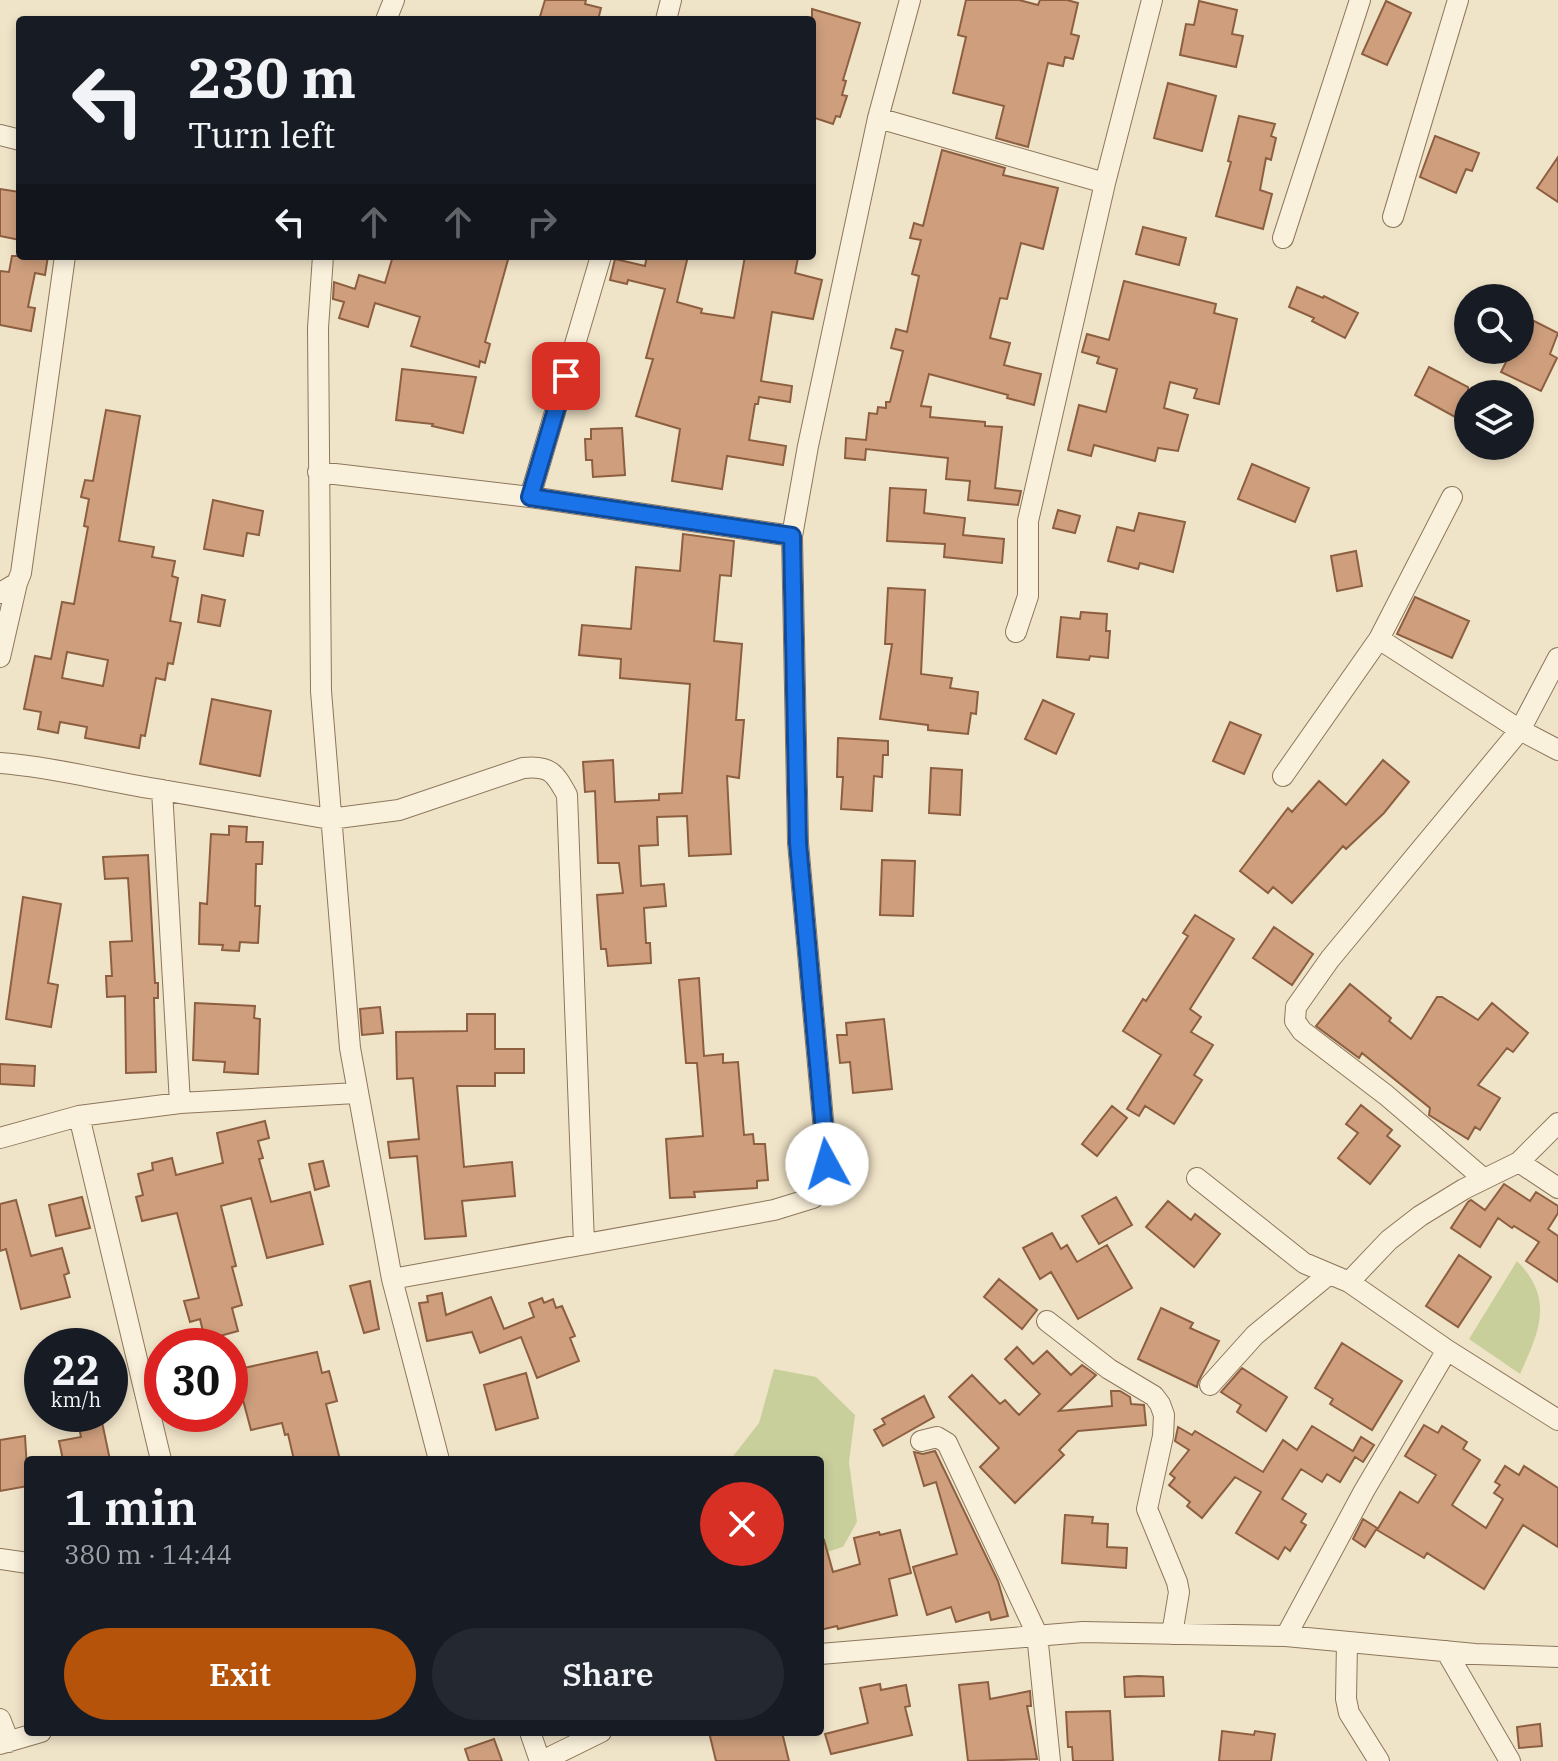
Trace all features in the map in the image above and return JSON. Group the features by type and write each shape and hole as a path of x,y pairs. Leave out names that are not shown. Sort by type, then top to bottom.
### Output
{"street":[{"path":"392,1279 774,1210 813,1198 827,1164 798,843 792,536 808,446 878,118 910,0"},
{"path":"1016,632 1028,596 1028,521 1105,183 1152,0"},
{"path":"1283,238 1360,0"},
{"path":"1393,217 1458,0"},
{"path":"878,118 1105,183"},
{"path":"0,657 9,588 21,573 64,260"},
{"path":"323,260 318,328 321,691 350,1048 392,1279 438,1456"},
{"path":"530,497 600,260"},
{"path":"318,472 530,497 792,536"},
{"path":"1283,776 1379,639 1452,497"},
{"path":"1379,639 1520,730 1558,750"},
{"path":"1484,1179 1386,1095 1302,1031 1295,1021 1296,1007 1330,959 1520,730 1558,658"},
{"path":"0,763 36,766 101,781 330,819 399,810 523,768 539,766 555,774 567,795 584,1244"},
{"path":"162,790 180,1103"},
{"path":"0,1138 79,1116 180,1103 356,1093"},
{"path":"79,1116 160,1456"},
{"path":"1349,1282 1389,1240 1420,1216 1519,1162 1558,1123"},
{"path":"1519,1162 1558,1188"},
{"path":"1197,1178 1304,1263 1349,1282 1447,1350 1558,1420"},
{"path":"1210,1385 1255,1335 1328,1275"},
{"path":"1047,1321 1109,1369 1154,1396 1160,1404 1164,1415 1163,1436 1147,1509 1175,1571 1179,1592 1172,1634"},
{"path":"1286,1636 1364,1491 1447,1350"},
{"path":"921,1441 937,1437 947,1443 1037,1634 1050,1761"},
{"path":"0,1559 24,1562"},
{"path":"824,1654 1083,1632 1286,1636 1446,1651 1558,1657"},
{"path":"1347,1642 1346,1699 1349,1713 1379,1761"},
{"path":"1446,1651 1510,1761"},
{"path":"0,1719 4,1743 28,1736"},
{"path":"532,1736 541,1761 593,1736"}],"green space":[{"path":"1517,1261 1529,1275 1540,1302 1537,1330 1520,1374 1469,1339"},
{"path":"774,1369 816,1377 855,1415 849,1462 857,1522 843,1547 824,1553 824,1456 733,1456 759,1423"}],"building":[{"path":"545,0 586,0 585,4 601,8 599,16 540,16"},
{"path":"966,0 1019,0 1038,5 1040,0 1078,3 1071,34 1079,36 1073,59 1065,57 1063,66 1048,63 1028,147 996,138 1004,106 953,93 966,37 958,35"},
{"path":"1199,1 1237,10 1232,34 1243,36 1236,67 1180,55 1186,24 1194,25"},
{"path":"1386,1 1411,13 1387,65 1362,54"},
{"path":"812,9 860,23 843,80 846,81 842,95 847,96 840,117 836,116 833,124 816,118 816,16 812,16"},
{"path":"1168,83 1216,96 1202,151 1154,138"},
{"path":"1239,116 1275,124 1271,136 1276,138 1271,160 1266,158 1260,190 1272,194 1263,229 1216,216 1231,162 1228,161"},
{"path":"1435,136 1479,153 1472,171 1466,169 1456,193 1420,177"},
{"path":"942,150 1005,168 1003,175 1058,188 1043,249 1021,243 1007,299 1000,298 990,338 1010,343 1004,365 1041,374 1034,405 929,374 921,406 931,407 930,417 985,422 985,426 1002,427 995,488 1021,491 1018,505 968,500 970,481 946,479 948,458 866,449 865,460 845,458 846,438 866,440 869,413 877,414 878,407 886,408 886,402 890,402 903,351 891,348 896,329 907,332 919,276 912,274 921,240 910,238 914,223 923,226"},
{"path":"1558,157 1558,202 1537,188"},
{"path":"0,189 16,191 16,239 0,236"},
{"path":"1143,227 1186,238 1179,265 1136,254"},
{"path":"12,256 16,256 16,260 47,260 45,275 35,273 28,307 35,308 31,331 0,325 0,271 9,272"},
{"path":"392,260 508,260 485,342 490,344 485,363 480,361 479,367 411,346 420,317 375,303 368,327 339,318 344,302 333,299 334,282 355,289 359,275 385,283"},
{"path":"615,260 645,266 646,260 687,260 677,302 702,309 701,313 734,318 744,260 798,260 795,273 822,280 813,319 772,312 761,381 792,386 790,402 759,397 749,440 786,446 783,465 727,456 722,489 672,481 680,429 636,416 653,359 646,358 665,289 628,280 627,284 610,280"},
{"path":"1124,281 1216,304 1214,313 1237,319 1219,404 1194,398 1197,389 1170,382 1164,408 1188,415 1178,451 1158,448 1155,461 1094,445 1091,456 1068,450 1079,405 1106,412 1117,369 1097,363 1099,357 1082,352 1087,334 1109,340"},
{"path":"1297,287 1358,313 1345,338 1312,321 1314,318 1289,307"},
{"path":"1534,321 1558,333 1550,354 1557,358 1541,391 1534,388 1534,380 1518,380 1501,372 1505,364 1534,364"},
{"path":"1429,367 1454,380 1454,416 1415,395"},
{"path":"402,369 476,377 463,433 433,424 396,420"},
{"path":"106,410 140,416 119,541 154,547 152,557 175,561 172,576 178,578 170,621 181,623 173,664 168,663 165,680 156,678 145,736 141,735 139,748 85,738 87,727 60,722 58,733 38,729 41,712 24,709 35,656 51,659 62,602 74,604 88,527 84,526 89,499 81,497 85,480 93,481","holes":["67,652 108,660 103,686 62,678"]},
{"path":"622,428 625,475 593,477 592,460 586,460 585,439 591,439 591,429"},
{"path":"1252,464 1309,488 1295,522 1238,499"},
{"path":"890,488 926,490 924,513 965,518 963,535 1004,539 1002,563 944,557 945,544 887,541"},
{"path":"213,500 263,511 259,535 247,533 243,556 204,549"},
{"path":"1058,510 1080,516 1075,533 1053,528"},
{"path":"1139,513 1185,522 1173,572 1140,563 1138,569 1108,561 1117,527 1134,531"},
{"path":"683,534 734,541 731,576 720,575 714,641 742,644 736,720 744,720 739,778 727,776 731,854 689,856 687,816 657,817 658,845 639,846 641,886 664,884 666,906 644,908 646,943 650,943 651,963 608,966 606,949 601,949 597,895 623,893 619,863 598,863 595,791 585,792 583,762 613,760 615,802 659,800 659,794 682,793 690,684 620,678 621,659 579,655 582,625 631,629 636,567 680,571"},
{"path":"1356,551 1362,586 1337,591 1331,556"},
{"path":"888,588 925,590 921,674 952,678 950,688 978,692 976,714 971,713 968,734 928,730 928,725 880,719 892,644 885,644"},
{"path":"202,595 225,600 220,626 198,622"},
{"path":"1415,597 1469,621 1452,658 1397,634"},
{"path":"1081,612 1107,614 1106,631 1110,631 1108,658 1057,657 1061,617 1080,619"},
{"path":"212,699 271,711 260,776 200,764"},
{"path":"1043,700 1074,714 1056,754 1025,739"},
{"path":"1230,722 1261,735 1244,774 1213,761"},
{"path":"838,738 888,741 888,755 883,755 882,777 874,776 872,811 841,809 843,777 837,777"},
{"path":"1383,760 1409,782 1384,813 1346,849 1343,846 1292,903 1273,887 1268,893 1240,871 1288,808 1292,812 1319,781 1346,805"},
{"path":"931,768 962,770 960,815 929,813"},
{"path":"229,826 247,827 246,842 263,842 262,864 256,864 255,906 260,906 258,943 240,942 239,951 222,950 223,945 199,944 200,903 207,904 211,834 229,835"},
{"path":"148,855 155,983 158,983 158,998 154,998 156,1072 126,1073 125,996 107,997 106,976 112,976 110,942 132,941 128,878 105,879 103,857"},
{"path":"882,860 915,861 913,916 880,915"},
{"path":"23,897 61,904 48,983 58,985 51,1027 6,1019"},
{"path":"1195,915 1234,939 1190,1009 1201,1017 1191,1032 1213,1045 1194,1075 1202,1080 1174,1124 1145,1106 1139,1116 1127,1109 1161,1055 1123,1031 1188,936 1183,933"},
{"path":"1274,927 1313,954 1292,985 1253,958"},
{"path":"699,978 704,1056 723,1054 723,1063 738,1062 744,1135 753,1134 754,1144 765,1144 768,1180 757,1181 757,1188 694,1192 695,1197 670,1198 666,1139 703,1136 697,1063 686,1063 679,980"},
{"path":"1350,984 1411,1039 1437,997 1442,997 1478,1020 1492,1003 1528,1033 1513,1052 1507,1048 1478,1085 1500,1098 1480,1130 1475,1127 1468,1139 1429,1115 1430,1108 1362,1053 1359,1058 1316,1026"},
{"path":"195,1003 255,1006 254,1018 260,1019 258,1074 224,1072 225,1062 193,1060"},
{"path":"380,1007 383,1033 362,1035 360,1009"},
{"path":"467,1014 495,1014 495,1049 524,1049 524,1073 495,1073 495,1086 457,1086 464,1167 512,1162 515,1196 462,1201 466,1236 425,1239 417,1156 390,1158 388,1142 419,1139 413,1078 397,1079 396,1032 467,1031"},
{"path":"884,1019 892,1089 853,1093 850,1062 840,1063 837,1035 847,1035 846,1023"},
{"path":"0,1064 35,1066 34,1086 0,1084"},
{"path":"1361,1105 1392,1130 1387,1136 1400,1146 1370,1184 1338,1158 1358,1133 1346,1124"},
{"path":"1112,1106 1127,1118 1097,1156 1082,1144"},
{"path":"265,1121 269,1138 258,1141 263,1158 259,1159 271,1202 310,1192 323,1244 267,1258 251,1198 221,1206 242,1305 232,1308 237,1328 202,1328 200,1319 190,1322 184,1301 199,1298 177,1213 142,1221 136,1197 143,1195 138,1174 153,1170 152,1163 172,1158 176,1175 223,1163 217,1133"},
{"path":"323,1161 329,1186 315,1190 309,1164"},
{"path":"1504,1184 1530,1201 1536,1192 1558,1206 1558,1213 1548,1229 1558,1236 1558,1282 1526,1261 1539,1242 1514,1226 1512,1228 1498,1218 1480,1247 1451,1228 1468,1202 1471,1200 1485,1210"},
{"path":"82,1197 90,1228 56,1236 49,1205"},
{"path":"1116,1197 1132,1225 1099,1244 1082,1216"},
{"path":"16,1200 31,1256 62,1248 69,1273 64,1275 70,1297 21,1309 6,1249 0,1251 0,1204"},
{"path":"1168,1201 1191,1220 1195,1214 1220,1234 1194,1267 1146,1227"},
{"path":"1052,1233 1061,1249 1067,1245 1077,1262 1107,1245 1132,1288 1078,1319 1051,1272 1040,1279 1023,1248"},
{"path":"1459,1255 1491,1277 1458,1327 1426,1306"},
{"path":"999,1279 1037,1310 1022,1329 984,1297"},
{"path":"370,1281 379,1329 364,1333 350,1286"},
{"path":"442,1293 446,1315 491,1297 504,1329 534,1317 529,1303 542,1298 544,1303 553,1299 556,1308 562,1306 575,1336 570,1338 579,1361 537,1378 521,1337 480,1353 472,1332 427,1341 419,1303 428,1302 427,1296"},
{"path":"1161,1308 1193,1323 1190,1328 1219,1341 1197,1387 1138,1359"},
{"path":"1342,1343 1402,1381 1372,1430 1330,1404 1333,1399 1315,1388"},
{"path":"1017,1347 1033,1364 1047,1351 1071,1375 1082,1365 1096,1375 1059,1411 1112,1406 1111,1391 1120,1391 1130,1397 1131,1404 1144,1405 1146,1425 1078,1431 1059,1450 1064,1455 1015,1503 980,1467 999,1448 949,1397 972,1375 1000,1404 1005,1400 1019,1415 1040,1394 1005,1359"},
{"path":"317,1352 322,1373 329,1371 337,1401 326,1404 339,1456 293,1456 282,1423 251,1430 248,1419 248,1367"},
{"path":"1242,1368 1287,1397 1266,1431 1237,1412 1241,1405 1221,1392"},
{"path":"526,1373 538,1418 496,1430 484,1385"},
{"path":"924,1396 934,1417 883,1446 874,1430 885,1424 882,1419"},
{"path":"1424,1425 1438,1433 1442,1426 1467,1442 1463,1449 1480,1460 1452,1505 1486,1528 1503,1499 1494,1493 1500,1485 1495,1482 1505,1466 1519,1475 1524,1466 1558,1488 1558,1547 1523,1525 1484,1589 1427,1553 1424,1558 1377,1530 1400,1492 1418,1503 1436,1475 1405,1456"},
{"path":"1312,1426 1353,1451 1361,1437 1374,1445 1363,1462 1355,1457 1340,1482 1327,1474 1322,1482 1301,1469 1282,1499 1306,1514 1301,1522 1306,1525 1290,1551 1285,1547 1278,1559 1236,1533 1261,1492 1235,1477 1202,1518 1187,1506 1190,1502 1169,1485 1175,1478 1170,1474 1189,1450 1175,1441 1178,1427 1192,1435 1195,1431 1263,1472 1283,1440 1297,1450"},
{"path":"80,1432 104,1432 109,1456 62,1456 59,1441 81,1437"},
{"path":"25,1436 24,1487 0,1491 0,1440"},
{"path":"935,1451 998,1581 1008,1616 991,1620 989,1612 956,1622 951,1607 927,1615 913,1567 957,1554 936,1482 924,1486 914,1452 923,1454"},
{"path":"1065,1515 1093,1517 1092,1523 1108,1524 1107,1547 1127,1548 1126,1568 1062,1563"},
{"path":"1363,1519 1377,1528 1365,1547 1353,1539"},
{"path":"900,1530 911,1573 889,1579 897,1615 838,1629 837,1626 824,1629 824,1540 833,1572 860,1564 854,1538 879,1532 880,1535"},
{"path":"1124,1677 1163,1677 1164,1696 1125,1697"},
{"path":"988,1682 990,1699 1030,1691 1031,1706 1027,1706 1037,1759 968,1761 959,1685"},
{"path":"880,1684 881,1690 906,1685 910,1706 905,1707 912,1735 831,1754 825,1734 868,1723 860,1688"},
{"path":"1110,1711 1113,1761 1073,1761 1072,1747 1068,1747 1066,1712"},
{"path":"1540,1724 1542,1746 1519,1748 1517,1727"},
{"path":"1222,1731 1275,1734 1271,1761 1219,1761"},
{"path":"710,1736 783,1736 789,1761 716,1761"},
{"path":"494,1739 502,1761 469,1761 465,1749"}],"route":[{"path":"566,376 530,497 792,536 798,843 827,1164"}]}
